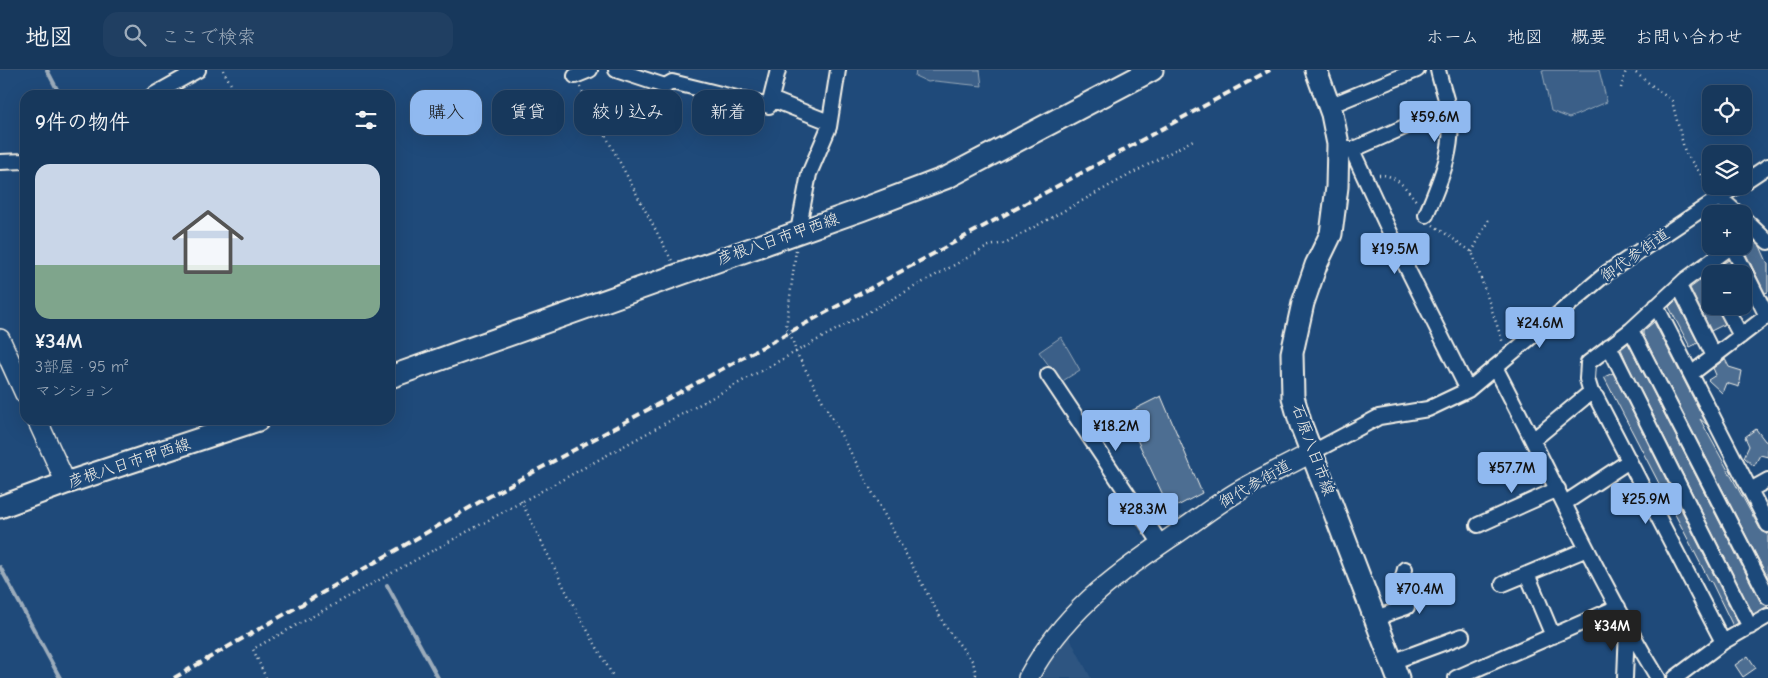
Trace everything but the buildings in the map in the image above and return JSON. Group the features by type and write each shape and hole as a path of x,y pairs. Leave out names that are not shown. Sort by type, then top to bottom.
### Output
{"main road":[{"name":"彦根八日市甲西線","path":"395,375 861,210 948,177 1152,70"},
{"name":"石原八日市線","path":"1316,70 1345,147 1337,186 1331,234 1316,265 1303,303 1292,353 1293,397 1301,425 1313,452 1395,670"},
{"name":"彦根八日市甲西線","path":"0,507 66,483 243,425"}],"street":[{"path":"162,90 198,70"},
{"path":"575,76 590,70"},
{"path":"616,70 665,86 672,82 769,106 778,70"},
{"path":"798,231 809,174 830,122 838,70"},
{"path":"1329,106 1417,70"},
{"path":"1426,216 1444,170 1450,137 1448,108 1438,70"},
{"path":"771,99 830,122"},
{"path":"1448,108 1345,147 1468,390"},
{"path":"0,162 20,161"},
{"path":"1752,177 1768,166"},
{"name":"御代参街道","path":"1028,678 1047,646 1099,589 1125,568 1239,491 1379,417 1428,409 1468,390 1608,272 1722,195"},
{"path":"1719,197 1728,205"},
{"path":"1752,231 1768,242"},
{"path":"1707,265 1720,255"},
{"path":"1691,374 1767,316 1736,255"},
{"path":"1702,268 1678,286 1631,330 1588,362 1587,379 1591,392 1596,397 1723,642"},
{"path":"1678,286 1714,356"},
{"path":"1656,306 1768,525"},
{"path":"1730,315 1741,336"},
{"path":"1631,330 1768,597"},
{"path":"0,339 20,383"},
{"path":"1609,346 1750,627"},
{"path":"1495,367 1628,628 1658,678"},
{"path":"1048,375 1161,544"},
{"path":"1533,440 1591,392"},
{"path":"39,425 66,483"},
{"path":"1565,503 1629,461"},
{"path":"1750,490 1768,480"},
{"path":"1478,525 1558,489"},
{"path":"1503,584 1587,549"},
{"path":"1375,618 1408,607 1401,584 1405,569"},
{"path":"1528,574 1553,636"},
{"path":"1456,678 1618,607"},
{"path":"1675,678 1723,642 1768,616"},
{"path":"1625,678 1628,628"},
{"path":"1395,670 1462,636"}],"path":[{"path":"223,70 234,90"},
{"path":"1621,88 1626,70"},
{"path":"1632,70 1672,101 1685,152 1705,183 1719,197"},
{"path":"575,76 582,90"},
{"path":"658,90 665,86"},
{"path":"606,135 678,274"},
{"path":"266,678 253,649 988,246 1005,243 1195,139"},
{"path":"1375,176 1387,174 1395,179 1409,191 1435,228 1472,252 1508,357"},
{"path":"1472,252 1489,219"},
{"path":"798,231 786,328 790,332 796,352 945,626 973,662 976,674 974,678"},
{"path":"520,501 568,597 614,678"}],"shaded area":[{"path":"916,70 980,70 982,86 935,81 928,82 915,76"},
{"path":"1542,70 1599,70 1607,102 1569,118 1551,111"},
{"path":"1061,337 1080,370 1061,382 1039,352"},
{"path":"1067,633 1091,678 1039,678 1044,667"}],"waterway":[{"path":"47,70 57,90"},
{"path":"0,567 60,678"},
{"path":"387,585 438,678"}],"railway":[{"path":"174,678 497,492 1270,70"}]}
